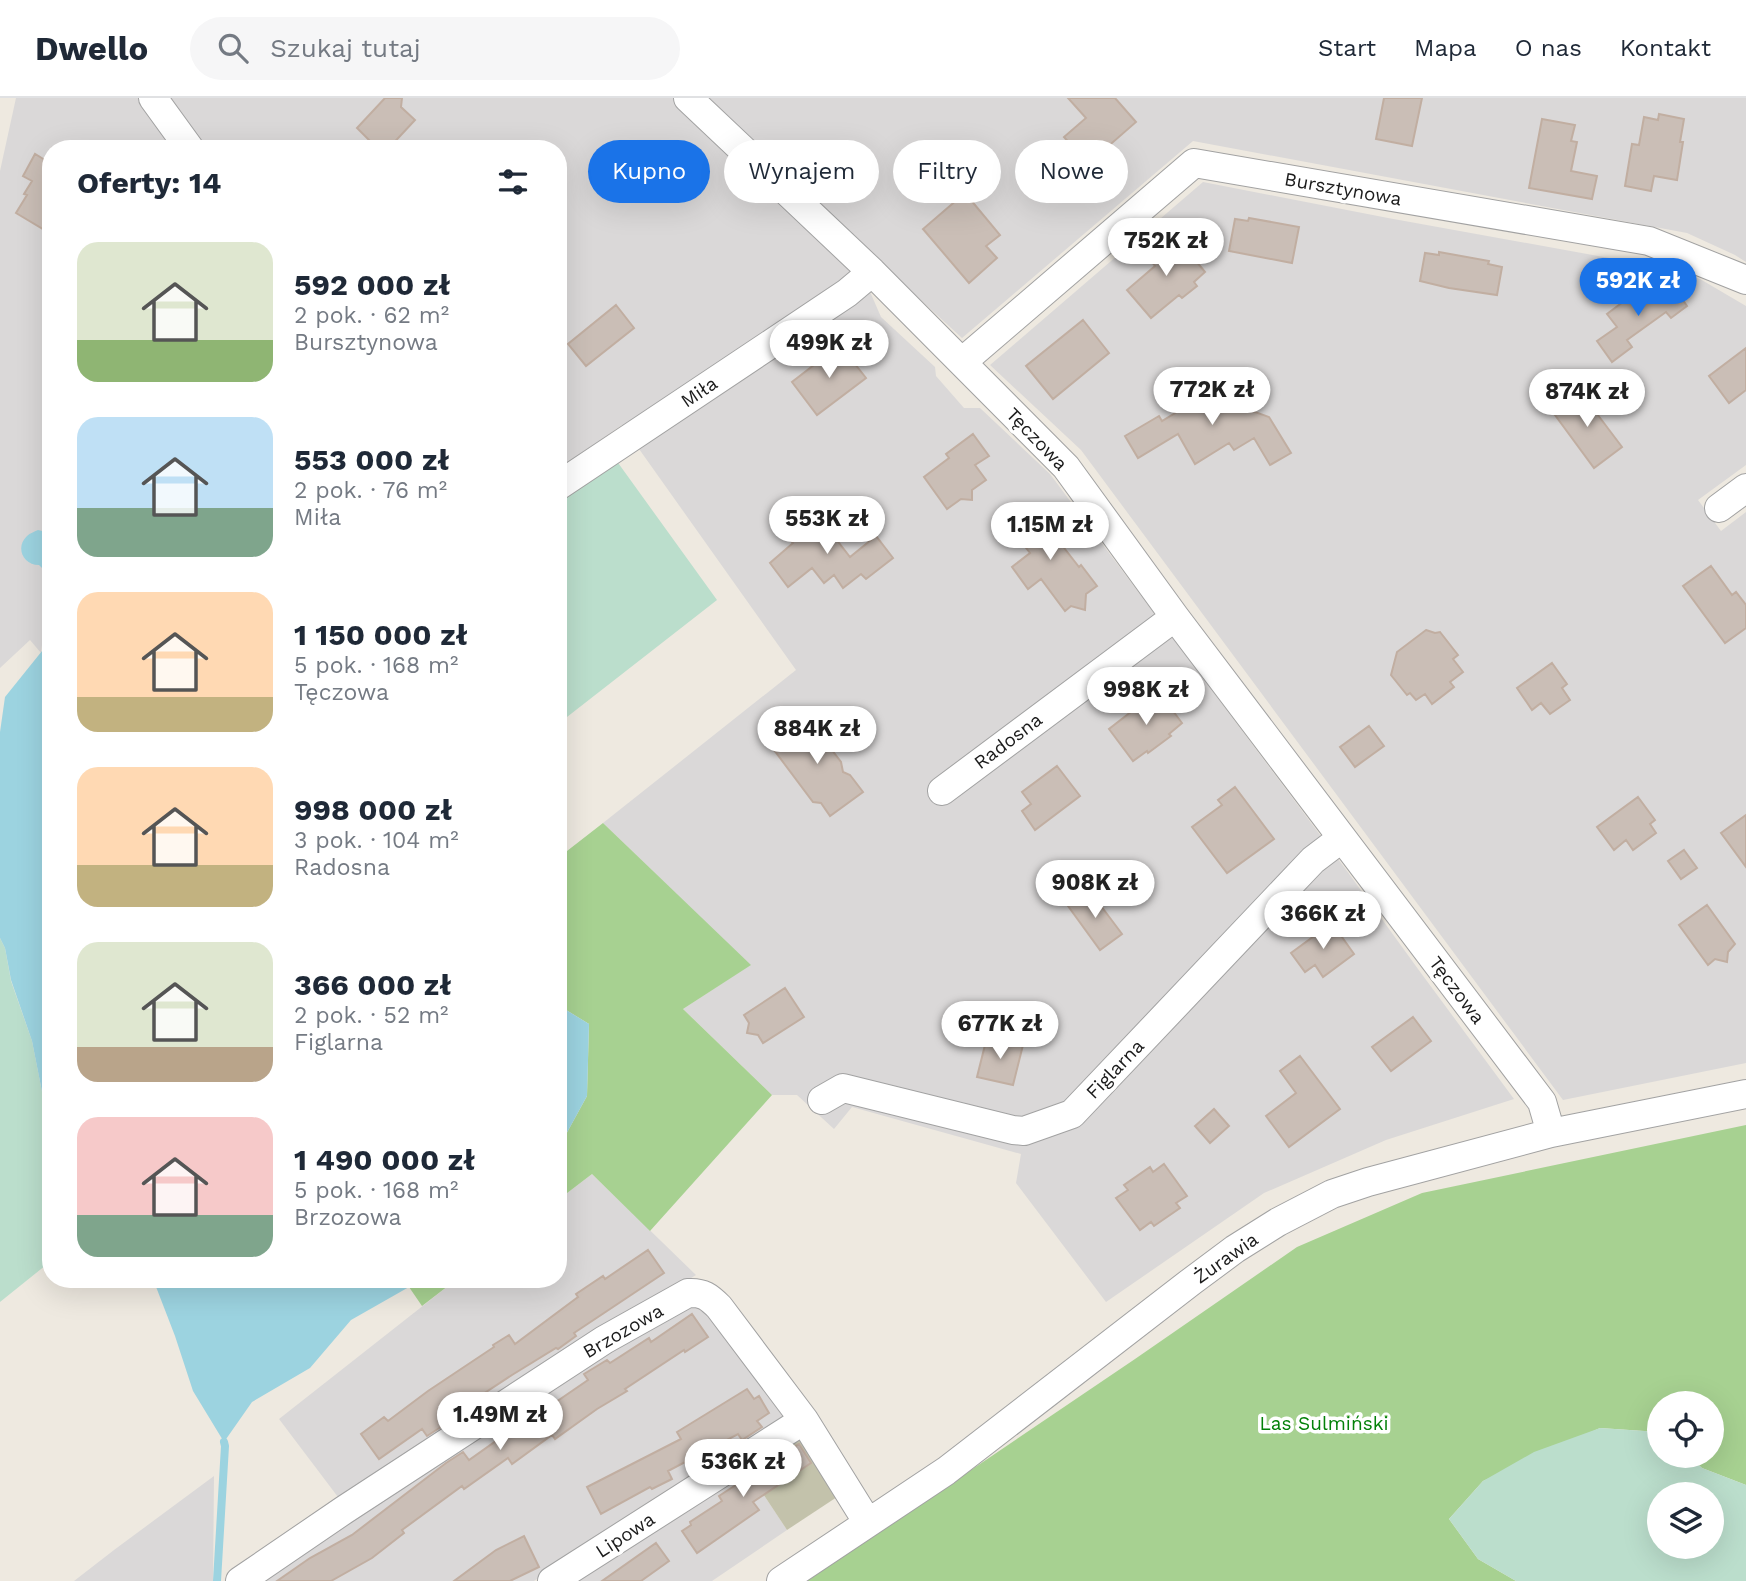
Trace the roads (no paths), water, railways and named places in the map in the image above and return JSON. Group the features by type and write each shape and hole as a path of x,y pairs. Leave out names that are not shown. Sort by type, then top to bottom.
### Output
{"street":[{"path":"153,98 183,140"},
{"name":"Tęczowa","path":"688,98 872,272 1066,467 1175,617 1542,1102 1551,1133"},
{"name":"Bursztynowa","path":"961,362 1194,163 1649,241 1746,280"},
{"name":"Miła","path":"567,480 847,293 872,272"},
{"path":"1719,508 1746,488"},
{"name":"Radosna","path":"942,791 1175,617"},
{"name":"Figlarna","path":"822,1100 843,1088 1024,1131 1072,1114 1313,860 1342,838"},
{"name":"Żurawia","path":"781,1581 946,1471 1236,1249 1278,1222 1332,1194 1551,1133 1746,1094"},
{"name":"Brzozowa","path":"240,1581 604,1340 688,1293 698,1293 711,1299 719,1307 804,1420 868,1523"},
{"name":"Lipowa","path":"552,1581 804,1420"}],"water":[{"path":"42,531 42,568 22,555 23,540 28,535"},
{"path":"42,651 42,1092 32,1041 0,938 0,732 5,697"},
{"path":"567,1011 589,1024 587,1096 567,1133"},
{"path":"156,1288 407,1288 351,1320 310,1368 252,1402 224,1442 193,1391"}],"waterway":[{"path":"217,1581 224,1442"}],"park label":[{"name":"Las Sulmiński","path":"1324,1423"}]}
